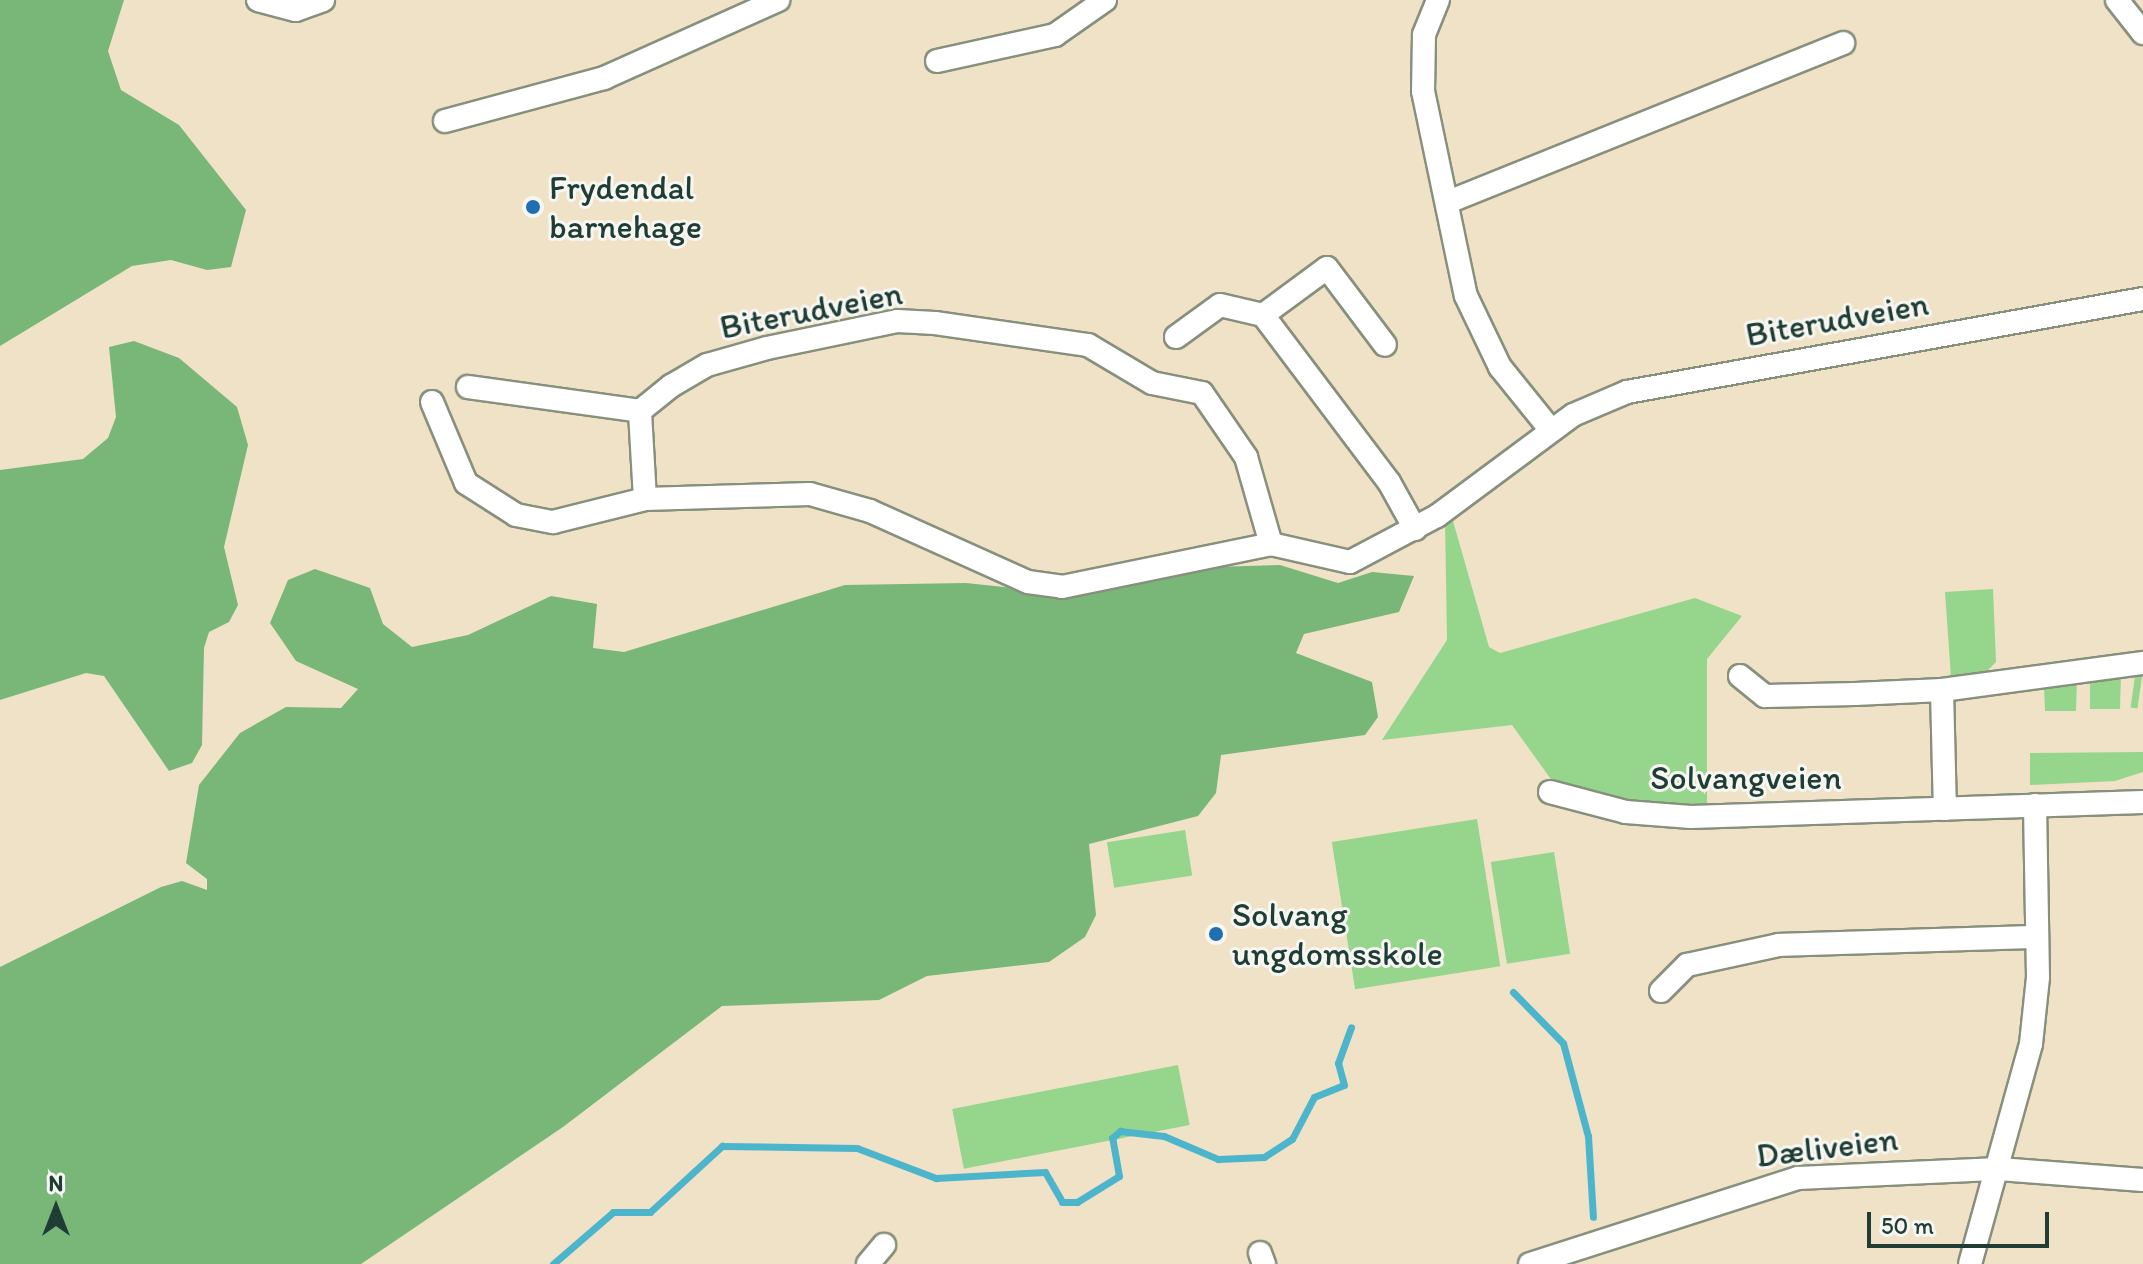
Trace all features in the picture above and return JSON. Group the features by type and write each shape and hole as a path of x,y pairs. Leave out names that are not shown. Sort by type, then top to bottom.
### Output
{"street":[{"path":"258,0 296,10 323,0"},
{"path":"445,121 604,78 778,0"},
{"path":"937,61 1055,35 1105,0"},
{"path":"1438,0 1424,35 1423,91 1474,318 1500,367 1550,429"},
{"path":"2117,0 2143,33"},
{"path":"1448,202 1843,43"},
{"path":"1263,315 1327,268 1385,345"},
{"name":"Biterudveien","path":"432,402 466,483 486,502 553,522 645,499 810,494 842,500 1028,582 1062,587 1271,544 1350,562 1415,529 1550,429 1640,389 2143,299"},
{"path":"1176,337 1220,305 1263,315 1389,482 1415,529"},
{"name":"Biterudveien","path":"640,411 707,365 897,321 1088,345 1152,383 1202,393 1246,457 1271,544"},
{"path":"468,387 640,411 645,499"},
{"path":"1740,676 1765,696 1942,690 2143,663"},
{"path":"1942,690 1945,809"},
{"name":"Solvangveien","path":"1550,792 1626,812 1691,817 2143,802"},
{"path":"1970,1264 1999,1169 2031,1044 2037,937 2035,805"},
{"path":"1661,991 1687,965 1749,949 2037,937"},
{"name":"Dæliveien","path":"1530,1264 1798,1178 1999,1169 2143,1180"},
{"path":"868,1264 884,1245"}],"green space":[{"path":"0,0 124,0 108,51 121,90 179,125 246,210 231,267 207,270 171,260 132,266 0,346"},
{"path":"134,341 179,358 237,407 248,445 224,547 238,605 229,622 209,632 204,648 202,745 192,763 169,771 104,676 86,673 0,700 0,470 83,459 108,438 116,417 109,347"},
{"path":"1451,514 1489,647 1500,653 1695,598 1742,616 1707,659 1707,809 1649,808 1553,782 1512,725 1382,740 1447,640 1445,517"},
{"path":"1280,565 1338,583 1372,572 1414,576 1399,612 1304,634 1296,653 1372,682 1378,717 1365,735 1221,755 1216,793 1198,816 1089,844 1096,915 1085,937 1049,962 927,976 879,1000 722,1006 563,1127 361,1264 0,1264 0,967 161,887 182,881 207,890 207,879 186,863 199,785 240,733 286,707 341,708 358,689 296,661 270,623 288,580 315,569 370,588 383,624 412,647 468,635 551,596 597,604 593,648 624,652 845,585 966,583 1062,593 1214,567"},
{"path":"1993,589 1996,662 1986,672 1951,677 1945,592"},
{"path":"2136,669 2143,670 2138,709 2131,708"},
{"path":"2121,673 2120,709 2090,709 2090,680"},
{"path":"2077,678 2076,711 2045,711 2044,686"},
{"path":"2143,752 2143,772 2115,781 2030,785 2030,753"},
{"path":"1477,819 1500,966 1355,989 1332,842"},
{"path":"1185,830 1192,875 1114,888 1107,842"},
{"path":"1554,852 1570,954 1507,964 1491,862"},
{"path":"1178,1065 1190,1125 964,1169 952,1109"}],"waterway":[{"path":"1513,992 1563,1043 1588,1136 1593,1217"},
{"path":"553,1264 613,1212 650,1212 722,1146 857,1148 936,1178 1045,1172 1062,1202 1077,1202 1119,1176 1112,1138 1120,1131 1164,1136 1218,1159 1264,1157 1292,1139 1314,1097 1344,1085 1338,1063 1351,1027"}],"place":[{"name":"Frydendal barnehage","path":"533,207"},
{"name":"Solvang ungdomsskole","path":"1216,934"}]}
